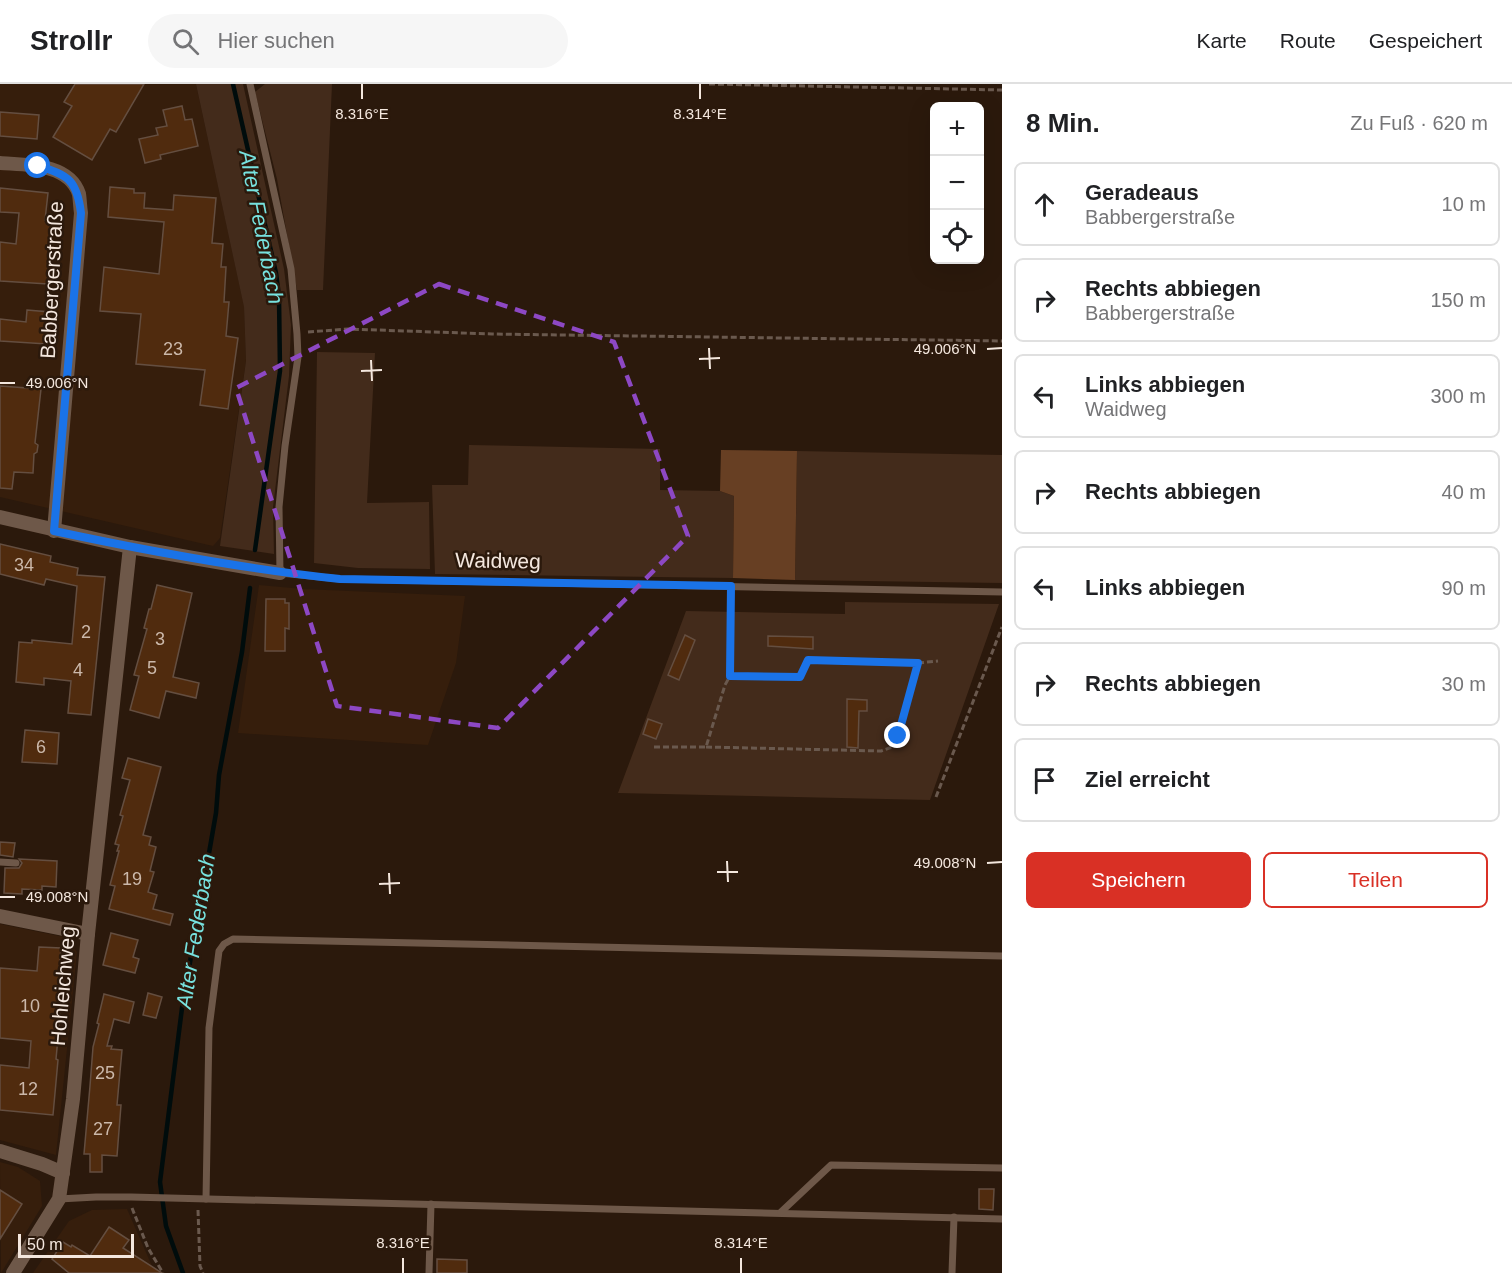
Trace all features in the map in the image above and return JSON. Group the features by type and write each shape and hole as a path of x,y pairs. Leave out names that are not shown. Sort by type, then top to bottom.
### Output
{"street":[{"name":"Babbergerstraße","path":"0,163 38,166 55,171 69,179 78,193 81,213 54,531"},
{"name":"Waidweg","path":"0,517 130,547 280,573"},
{"name":"Hohleichweg","path":"13,1273 59,1199 73,1099 88,934 130,547"},
{"path":"0,916 88,934"},
{"path":"0,1151 63,1173"}],"lane":[{"path":"250,84 291,269 297,334 297,366 279,507 280,573"},
{"name":"Waidweg","path":"280,573 340,579 1002,592"},
{"path":"0,862 16,863"},
{"path":"206,1199 209,1028 219,951 224,944 233,939 1002,956"},
{"path":"781,1212 831,1165 1002,1168"},
{"path":"59,1199 187,1198 1002,1219"},
{"path":"429,1273 431,1204"},
{"path":"952,1273 954,1217"}],"path":[{"path":"709,84 1002,90"},
{"path":"297,334 348,329 492,334 1002,340"},
{"path":"706,747 724,685 730,676 731,586"},
{"path":"936,797 1002,627"},
{"path":"730,676 800,677 808,660 938,662"},
{"path":"654,747 881,751 892,747 898,736 918,663"},
{"path":"134,1197 132,1210 148,1248 163,1273"},
{"path":"198,1199 200,1266 203,1273"}],"highlighted area":[{"path":"439,284 614,342 688,536 498,728 337,706 236,388"}],"shaded area":[{"path":"0,84 196,84 244,306 246,361 220,538 213,546 0,497"},
{"path":"196,84 243,84 284,269 291,325 289,376 273,507 274,554 220,546 246,361 244,307"},
{"path":"265,84 332,84 323,290 297,290 277,179 255,92"},
{"path":"317,352 375,353 367,503 429,502 430,569 358,568 314,563"},
{"path":"469,445 660,449 660,490 720,491 734,496 733,578 435,574 432,485 468,485"},
{"path":"721,450 797,451 795,580 733,578 734,496 720,491"},
{"path":"797,451 1002,455 1002,583 795,580"},
{"path":"259,585 465,596 456,663 428,745 238,733"},
{"path":"845,602 999,604 930,800 618,793 686,611 845,614"},
{"path":"0,924 64,937 77,952 56,1155 0,1140"},
{"path":"0,1162 18,1167 40,1181 42,1206 1,1273"},
{"path":"127,1209 155,1273 33,1273 69,1221 92,1210"}],"building":[{"path":"75,84 144,84 116,132 110,129 92,160 53,137 72,106 64,102"},
{"path":"182,106 185,120 192,119 198,146 160,155 161,159 145,163 139,139 158,135 156,128 167,126 163,110"},
{"path":"0,112 39,115 37,139 0,136"},
{"path":"110,187 134,189 134,193 145,193 144,208 173,210 174,195 216,198 212,243 223,244 221,267 226,267 224,302 229,302 226,336 238,338 228,409 200,405 205,370 136,364 141,314 100,311 104,267 159,274 164,222 108,217"},
{"path":"0,188 48,193 45,220 52,221 48,284 0,281 0,242 16,244 19,213 0,212"},
{"path":"27,310 50,312 47,344 0,341 0,319 26,322"},
{"path":"0,386 41,389 35,443 38,445 37,452 34,454 33,473 14,472 12,489 0,488"},
{"path":"0,544 51,556 50,562 78,568 77,575 105,577 91,715 68,713 71,681 44,678 44,685 16,682 19,642 32,643 32,640 72,644 77,586 46,579 44,585 0,574"},
{"path":"157,585 192,593 173,677 199,683 196,698 166,691 159,718 130,710 139,676 134,675 147,629 144,628"},
{"path":"266,599 285,599 285,603 289,603 289,629 285,628 285,651 265,651"},
{"path":"685,635 695,640 679,680 668,675"},
{"path":"768,636 813,637 813,649 768,646"},
{"path":"847,699 867,700 867,711 859,711 858,748 847,747"},
{"path":"648,719 662,724 656,739 643,734"},
{"path":"25,730 59,733 57,764 22,762"},
{"path":"128,758 161,767 143,835 151,837 149,845 156,847 150,871 154,872 148,892 157,895 153,909 173,914 170,925 109,909 115,886 110,885 119,851 117,851 119,845 115,844 130,780 122,778"},
{"path":"0,842 15,843 13,857 0,855"},
{"path":"19,859 57,861 56,887 42,886 42,890 22,889 22,894 4,893 5,868 19,868 22,863"},
{"path":"111,933 138,940 133,957 139,959 135,973 103,965"},
{"path":"39,947 61,948 59,974 64,974 53,1115 0,1110 0,1065 29,1068 31,1041 0,1038 0,968 37,971"},
{"path":"148,993 162,997 156,1018 143,1015"},
{"path":"104,994 134,1002 129,1023 114,1019 107,1046 112,1046 111,1049 122,1050 117,1105 121,1105 117,1156 102,1155 102,1172 90,1172 90,1154 84,1154 93,1047"},
{"path":"979,1189 994,1189 993,1210 979,1209"},
{"path":"0,1190 22,1204 0,1239"},
{"path":"109,1227 129,1240 123,1248 162,1273 69,1273 52,1259 63,1242 90,1256"},
{"path":"437,1259 467,1260 467,1273 437,1273"}],"waterway":[{"name":"Alter Federbach","path":"233,84 276,273 279,297 280,371 255,550"},
{"name":"Alter Federbach","path":"183,1273 166,1226 160,1182 182,1008 216,813 219,775 242,652 250,588"}],"route":[{"path":"38,166 55,171 69,179 78,193 81,213 54,531 130,547 280,573 340,579 731,586 730,676 800,677 808,660 918,663 898,736"}]}
